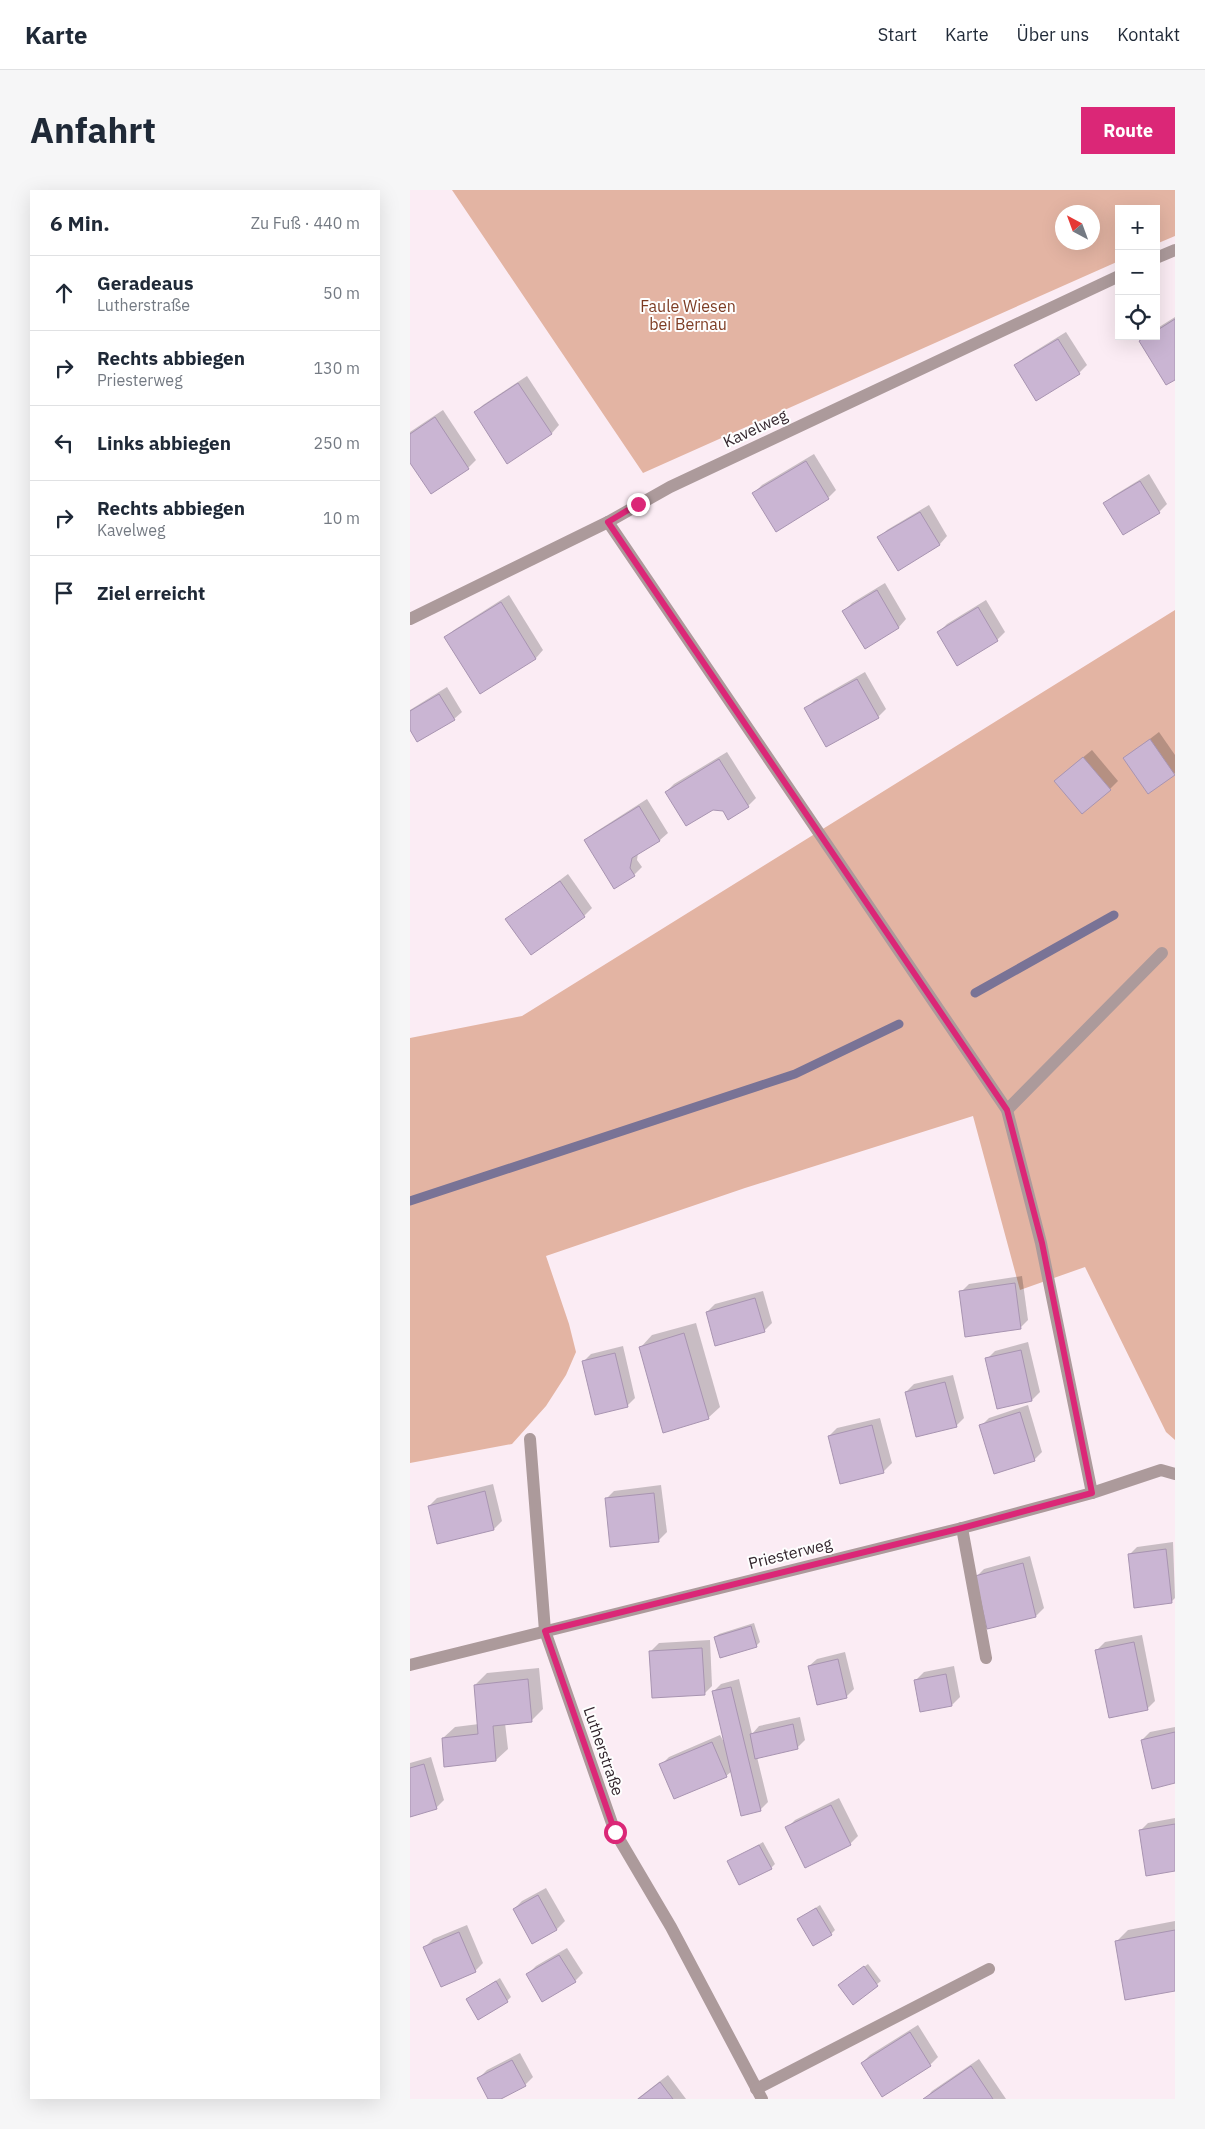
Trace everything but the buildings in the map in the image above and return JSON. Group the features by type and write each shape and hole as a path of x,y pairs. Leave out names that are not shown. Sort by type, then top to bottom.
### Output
{"street":[{"path":"1160,256 1175,250"},
{"name":"Kavelweg","path":"410,619 608,522 670,486 1115,278"},
{"path":"608,522 1007,1110 1042,1243 1092,1493"},
{"path":"1007,1110 1162,952"},
{"name":"Lutherstraße","path":"530,1439 545,1631 615,1832 671,1927 759,2094"},
{"name":"Priesterweg","path":"410,1665 962,1528 1092,1493 1161,1470 1175,1474"},
{"path":"962,1528 986,1658"},
{"path":"759,2094 989,1969"}],"green space":[{"name":"Faule Wiesen bei Bernau","path":"452,190 1175,190 1175,236 1160,242 1160,205 1115,205 1115,263 643,473"},
{"path":"1175,610 1175,1440 1166,1432 1085,1267 1020,1290 973,1116 745,1188 546,1256 569,1324 576,1352 566,1375 546,1406 512,1444 410,1463 410,1038 522,1016"}],"waterway":[{"path":"975,993 1114,915"},
{"path":"410,1201 795,1074 899,1024"}],"route":[{"path":"615,1832 545,1631 962,1528 1092,1493 1042,1243 1007,1110 608,522 638,504"}]}
